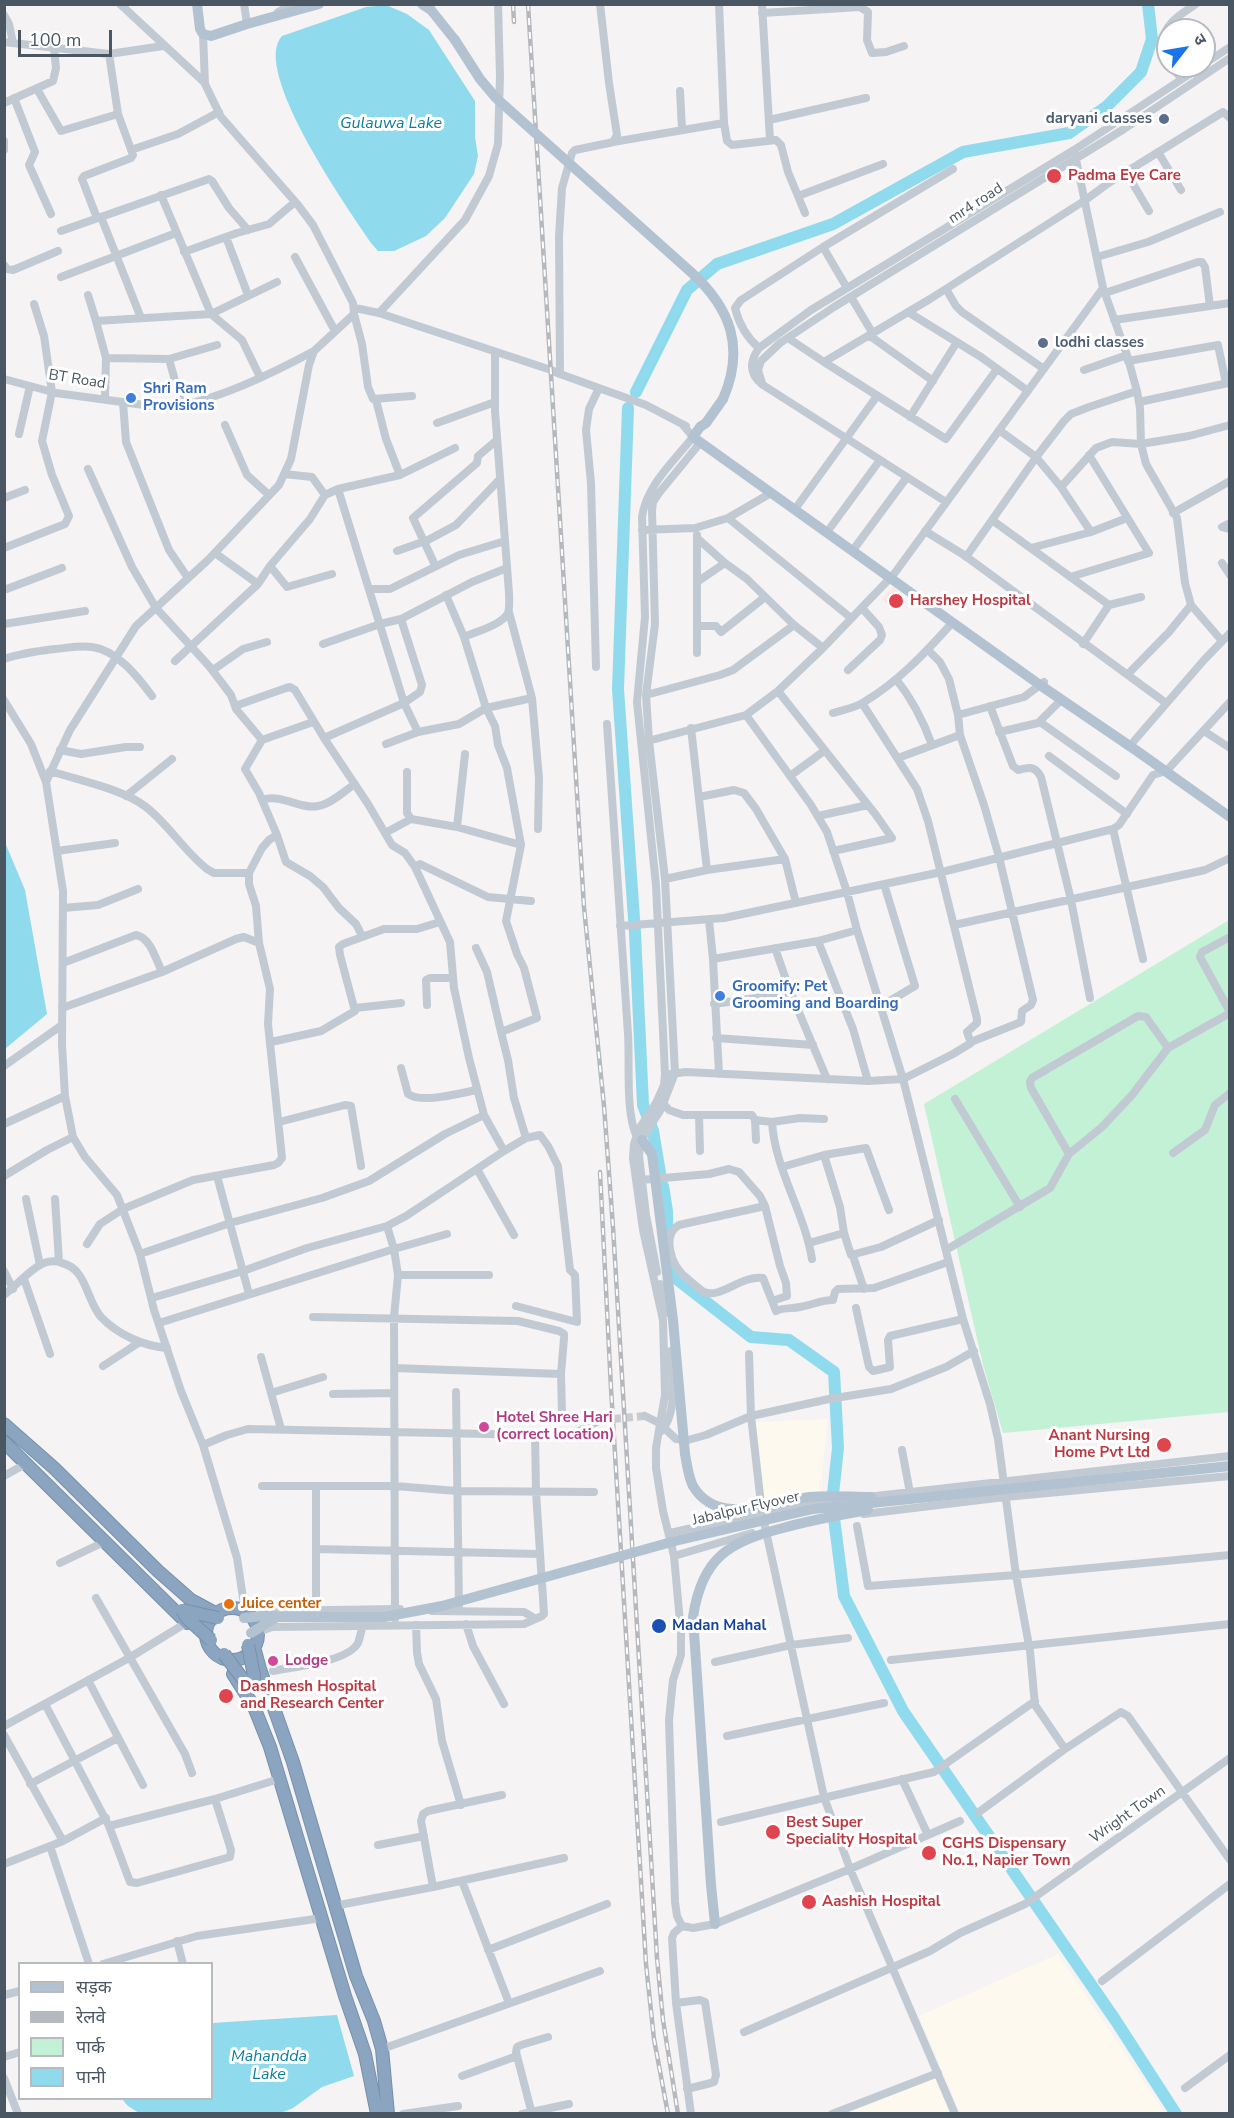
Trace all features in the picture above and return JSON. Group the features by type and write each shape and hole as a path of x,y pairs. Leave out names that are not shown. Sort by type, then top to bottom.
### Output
{"highway":[{"path":"4,1424 54,1468 158,1571 191,1600 217,1616"},
{"path":"4,1433 182,1610 224,1656 244,1682 253,1688"},
{"path":"4,1442 186,1623 210,1642"},
{"path":"182,1610 217,1616 246,1615 260,1670 293,1762 384,2070 388,2114"},
{"path":"210,1642 211,1628 217,1616"},
{"path":"224,1656 240,1653 253,1639"},
{"path":"253,1639 253,1688 268,1723 301,1827 338,1956 378,2051 370,2071"},
{"path":"224,1656 257,1714 279,1779 370,2071 377,2114"}],"main road":[{"path":"197,4 200,29 203,34 211,36 320,4"},
{"path":"422,4 431,10 455,40 480,79 496,98 697,278 713,296 730,325 734,364 723,399 698,437"},
{"path":"698,437 771,493 798,505 856,546 952,623 1134,741 1230,817"},
{"path":"698,437 1042,683 1061,700 1230,811"},
{"path":"640,1137 652,1155 673,1320 685,1454 693,1486 712,1504 737,1510 811,1497 880,1497 890,1502"},
{"name":"Jabalpur Flyover","path":"246,1615 384,1617 408,1614 675,1541 813,1509 1230,1466"},
{"path":"715,1924 693,1617 696,1594 703,1578 723,1553 747,1538 797,1524 876,1508 890,1502"},
{"path":"253,1639 277,1617"}],"street":[{"path":"120,4 205,84 219,112 313,225 355,311 370,395 376,400 386,439 400,475"},
{"path":"244,4 247,24"},
{"path":"379,313 465,220 489,176 498,144 500,75 498,4"},
{"path":"600,4 617,135 613,142"},
{"path":"719,4 724,123 727,141 732,145 779,141 788,172 805,213"},
{"path":"1175,18 1196,4"},
{"path":"264,20 290,5"},
{"path":"770,140 762,9 860,7 868,12 867,40 872,53 886,52 904,46"},
{"path":"4,15 9,24 9,43 109,54 163,46"},
{"path":"203,34 205,84"},
{"name":"mr4 road","path":"1216,56 1230,47"},
{"path":"51,214 29,165 35,152 8,100 53,81 56,75 54,48"},
{"path":"109,54 118,114 133,155 131,158 86,174 82,179 117,256 141,318"},
{"name":"mr4 road","path":"759,348 811,310 1074,154 1124,129 1230,58"},
{"name":"mr4 road","path":"763,385 759,370 761,361 771,350 851,297 952,236 1181,79"},
{"path":"37,89 61,131 118,114"},
{"path":"680,91 682,130"},
{"path":"769,120 866,98"},
{"path":"131,150 178,134 219,112"},
{"path":"824,362 946,289 1223,112 1230,118"},
{"path":"560,375 559,236 562,188 572,153 575,150 613,142 724,123"},
{"path":"4,141 4,150"},
{"path":"1158,152 1181,190"},
{"path":"1074,154 1104,291 1137,391 1141,444 1146,465 1177,518 1185,583 1191,605 1222,641"},
{"path":"798,196 883,164"},
{"path":"946,502 763,385 753,373 751,364 759,348 744,332 735,308 751,293 823,247 953,169"},
{"path":"1126,172 1149,211"},
{"path":"61,231 160,195 210,180 229,208 248,230"},
{"path":"160,195 211,314 242,340 260,377"},
{"path":"184,252 269,224 295,202"},
{"path":"1097,257 1148,242 1220,212"},
{"path":"61,277 176,233"},
{"path":"226,237 248,295"},
{"path":"823,247 847,288"},
{"path":"4,265 7,269 13,270 58,251"},
{"path":"295,257 335,331"},
{"path":"645,742 746,715 778,691 824,648 892,576 1104,291 1198,261 1202,262 1205,267 1210,306"},
{"path":"96,321 211,314 277,282"},
{"path":"946,289 962,312 1044,369"},
{"path":"88,295 106,358 105,399"},
{"path":"851,297 872,335 933,381"},
{"path":"1114,320 1230,303"},
{"path":"4,548 65,524 69,516 52,475 42,441 52,392 43,327 34,304"},
{"path":"355,311 379,313 551,369 560,375 646,405 683,425 698,437"},
{"name":"BT Road","path":"4,379 52,392 166,408 182,406 282,368 314,351 355,311"},
{"path":"908,312 957,342 1028,391"},
{"path":"788,338 946,439 997,369"},
{"path":"910,417 957,342"},
{"path":"106,358 169,359 217,345"},
{"path":"1084,370 1128,358 1218,345 1228,383 1139,402"},
{"path":"46,782 70,730 136,626 215,553 279,484 291,459 309,365 314,351"},
{"path":"495,352 495,402 508,612 532,698 539,778 537,829"},
{"path":"169,359 182,406"},
{"path":"19,434 30,386"},
{"path":"596,667 591,483 586,430 589,409 599,388"},
{"path":"966,557 1036,458 1071,414 1137,391"},
{"path":"376,400 412,396"},
{"path":"798,505 877,396"},
{"path":"123,402 126,442 169,550 188,578"},
{"path":"437,423 495,402"},
{"path":"225,425 247,475 269,495"},
{"path":"1060,487 1096,448 1112,442 1141,444 1189,436 1230,425"},
{"path":"999,430 1036,458 1060,487 1091,532"},
{"path":"660,1105 665,1074 659,923 645,742 646,695 655,624 651,560 653,502 698,437"},
{"path":"682,1926 677,1916 675,1902 669,1720 673,1680 682,1644 674,1556 657,1482 656,1448 661,1428 664,1395 663,1320 634,1175 634,1144 660,1105 675,1073 665,879 638,694 645,617 642,530 644,504 649,493 698,437"},
{"path":"435,565 413,518 477,463 478,456 497,441"},
{"path":"175,661 258,584 270,566 310,519 325,495 338,489 400,475 455,447"},
{"path":"1070,577 1149,553 1089,455"},
{"path":"830,528 880,460"},
{"path":"88,469 101,493 132,567 156,608 213,670 231,695 235,706 262,740"},
{"path":"284,474 312,477 325,495"},
{"path":"856,546 907,477"},
{"path":"397,551 456,525 500,479"},
{"path":"1173,513 1230,481"},
{"path":"338,489 404,703 418,732"},
{"path":"4,498 25,490"},
{"path":"642,530 695,528 728,518 771,493"},
{"path":"728,518 851,618"},
{"path":"1031,548 1091,532 1128,518"},
{"path":"992,520 1109,605"},
{"path":"1230,523 1222,526 1230,529"},
{"path":"695,528 697,538 697,653"},
{"path":"925,531 966,557 1167,703"},
{"path":"697,538 747,579 794,626 824,648"},
{"path":"370,589 390,589 459,555 505,542"},
{"path":"215,553 258,584"},
{"path":"697,582 725,563"},
{"path":"1222,564 1230,575"},
{"path":"270,566 287,586 332,574"},
{"path":"4,590 62,568"},
{"path":"323,644 401,619 481,578 507,568"},
{"path":"446,595 464,637 486,708 495,726 498,745 507,768 521,845 506,921 524,968 537,1018 501,1032"},
{"path":"698,626 716,626 719,632 724,631 765,597"},
{"path":"1083,644 1109,605 1141,597"},
{"path":"1128,674 1169,632 1191,605"},
{"path":"848,670 880,640 882,635 879,627 862,608"},
{"path":"4,624 85,611"},
{"path":"464,637 490,626 504,618 508,612"},
{"path":"324,738 404,703 420,692 422,685 401,619"},
{"path":"833,713 862,704 896,679 928,650 952,623"},
{"path":"646,695 733,670 794,626"},
{"path":"1134,741 1230,633"},
{"path":"213,670 243,648 267,642"},
{"path":"4,659 34,651 84,647 102,649 138,678 152,696"},
{"path":"665,1074 686,1072 867,1082 903,1079 953,1054 971,1042 1021,1022 1022,1011 1032,1003 999,857 960,735 949,680 945,669 928,650"},
{"path":"896,679 925,724 932,745"},
{"path":"958,716 1024,697 1042,683"},
{"path":"235,706 290,687 295,690 392,845 405,852 415,867 450,942 453,978 477,1090 484,1114 504,1151"},
{"path":"778,691 868,804 892,838 833,851"},
{"path":"386,744 418,732 459,724 486,708 532,698"},
{"path":"4,700 31,744 46,782 57,851 63,891 62,1025 65,1096 73,1137 85,1157 112,1188 123,1209 140,1254 181,1392 203,1445 237,1558 246,1615 278,1610 395,1609 459,1613 524,1612 534,1618"},
{"path":"999,732 1040,722 1061,700"},
{"path":"623,926 709,920 796,903 940,872 1113,829 1119,825 1153,775 1168,769 1230,702"},
{"path":"862,704 917,789 928,821 977,1019 977,1023 967,1032 971,1042"},
{"path":"990,706 1016,769 1033,767 1037,769 1041,777 1071,900 1090,998"},
{"path":"746,715 818,816 847,892 903,1079 963,1319 990,1404 998,1439 1035,1705 1065,1749"},
{"path":"314,722 262,740 245,769 262,800 286,862 310,876 323,887 339,908 356,924 362,936"},
{"path":"1040,722 1116,776"},
{"path":"607,724 623,926 630,1119 640,1137 639,1166 646,1215 670,1333 672,1398 670,1415 661,1428"},
{"path":"691,728 707,870"},
{"path":"1204,731 1230,748"},
{"path":"897,758 960,735"},
{"path":"60,750 81,754 111,748 140,747"},
{"path":"790,776 824,751"},
{"path":"457,827 465,754"},
{"path":"1048,756 1127,814"},
{"path":"126,795 171,759"},
{"path":"51,771 126,795 146,807 169,827 207,869 214,873 249,873"},
{"path":"407,772 407,813 411,819"},
{"path":"262,800 267,798 293,801 312,807 320,806 355,784"},
{"path":"699,797 735,790 744,793 785,859 796,903"},
{"path":"818,816 868,804"},
{"path":"385,833 411,819 457,827 521,845"},
{"path":"1113,829 1143,959"},
{"path":"87,1244 100,1224 123,1209 193,1180 278,1163 282,1158 268,1024 270,988 259,943 256,906 250,890 249,873 265,844 277,835"},
{"path":"57,851 115,843"},
{"path":"954,925 1204,870 1230,858"},
{"path":"665,879 707,870 785,859"},
{"path":"415,867 420,864 488,897 531,901"},
{"path":"881,1006 915,986 884,884"},
{"path":"63,908 98,905 138,889"},
{"path":"709,920 719,1074"},
{"path":"355,1008 339,947 384,928 417,929 440,922"},
{"path":"713,959 818,941 857,930"},
{"path":"63,963 136,935 146,939 162,972"},
{"path":"62,1008 162,972 236,939 244,937 259,943"},
{"path":"946,1250 1050,1188 1069,1154 1102,1127 1132,1095 1168,1048 1230,1012 1200,957 1202,952 1230,937"},
{"path":"818,941 853,1029 867,1082"},
{"path":"476,948 486,972 508,1060 514,1098 526,1138"},
{"path":"776,948 791,993 827,1079"},
{"path":"427,1005 426,980 453,978"},
{"path":"714,1004 791,993"},
{"path":"271,1042 321,1031 350,1015 355,1008 401,1003"},
{"path":"1069,1154 1031,1088 1032,1078 1138,1016 1146,1017 1168,1048"},
{"path":"4,1066 62,1025"},
{"path":"716,1038 813,1045"},
{"path":"401,1068 408,1094 413,1097 428,1098 477,1090"},
{"path":"1173,1154 1205,1130 1215,1105 1230,1093"},
{"path":"4,1124 65,1096"},
{"path":"955,1099 1020,1207"},
{"path":"279,1122 345,1105 351,1106 362,1166"},
{"path":"660,1105 678,1115 752,1115 755,1120 756,1140"},
{"path":"140,1254 230,1223 322,1198 372,1179 445,1134 484,1114"},
{"path":"699,1115 700,1151"},
{"path":"755,1120 772,1122 800,1118 824,1119"},
{"path":"772,1122 773,1141 809,1242 812,1259"},
{"path":"152,1298 243,1271 307,1248 387,1226 504,1151 526,1138 540,1135 558,1166 570,1270 575,1275 577,1322 516,1306"},
{"path":"4,1176 73,1137"},
{"path":"782,1167 824,1155 864,1148 867,1150 889,1210"},
{"path":"824,1155 840,1207 843,1233 864,1288"},
{"path":"477,1169 514,1235"},
{"path":"641,1180 709,1174 735,1169 750,1183 765,1206 788,1292 784,1298 772,1301"},
{"path":"218,1176 249,1294"},
{"path":"26,1199 40,1265"},
{"path":"55,1199 58,1262"},
{"path":"765,1206 679,1225 670,1234 670,1248 676,1269 705,1292 713,1293 736,1283 759,1277 764,1280 776,1311 796,1308 821,1300 833,1300 838,1289 874,1288 948,1262"},
{"path":"853,1256 912,1234 939,1220"},
{"path":"387,1226 398,1275 394,1317 394,1625"},
{"path":"809,1242 843,1233"},
{"path":"159,1323 447,1234"},
{"path":"4,1295 40,1265 58,1262 69,1265 79,1273 98,1313 104,1320 140,1342 167,1348"},
{"path":"4,1271 13,1289"},
{"path":"398,1275 489,1275"},
{"path":"24,1279 50,1354"},
{"path":"856,1308 871,1371 890,1367 888,1340 890,1336 963,1319"},
{"path":"540,1326 542,1312"},
{"path":"203,1445 248,1429 535,1435 575,1433 597,1422 563,1414 561,1374 564,1334 560,1331 518,1320 313,1317"},
{"path":"103,1366 140,1342"},
{"path":"645,1416 676,1439 688,1440 751,1416 829,1399 891,1389 946,1367 974,1351"},
{"path":"749,1354 751,1416 762,1513 824,1797 850,1869 955,2114"},
{"path":"261,1357 281,1429"},
{"path":"394,1368 561,1374"},
{"path":"271,1393 323,1377"},
{"path":"456,1392 459,1613"},
{"path":"333,1394 394,1393"},
{"path":"253,1639 272,1627 524,1624 544,1614 539,1554 535,1435"},
{"path":"902,1450 910,1493"},
{"path":"670,1533 762,1513 847,1499 1230,1456"},
{"path":"4,1476 27,1463"},
{"path":"674,1556 765,1529 849,1516 1005,1497 1230,1476"},
{"path":"262,1486 395,1486 457,1491 594,1492"},
{"path":"316,1486 316,1610"},
{"path":"857,1526 868,1586 1230,1555"},
{"path":"60,1563 104,1542"},
{"path":"316,1549 539,1554"},
{"path":"96,1598 185,1754 192,1773"},
{"path":"4,1726 129,1658 186,1623"},
{"path":"466,1624 473,1646 504,1704"},
{"path":"891,1660 1230,1624"},
{"path":"273,1671 337,1657 349,1651 357,1644 363,1625"},
{"path":"416,1625 419,1664 437,1705 442,1741 461,1804"},
{"path":"715,1662 791,1645 848,1638"},
{"path":"88,1680 143,1785"},
{"path":"721,1822 934,1772 1035,1701"},
{"path":"727,1736 884,1703"},
{"path":"45,1704 108,1822 130,1882 137,1883 230,1857 231,1850 215,1799"},
{"path":"979,1812 1065,1749 1121,1712 1128,1716 1230,1860"},
{"path":"4,1735 63,1841"},
{"path":"30,1784 118,1738"},
{"name":"Wright Town","path":"744,2032 930,1951 960,1933 1024,1904 1230,1758"},
{"path":"5,1862 108,1822 215,1799 279,1779"},
{"path":"902,1779 927,1835"},
{"path":"433,1887 421,1821 423,1814 502,1795"},
{"path":"682,1926 693,1928 715,1924 960,1821"},
{"path":"378,1845 424,1836"},
{"path":"50,1846 87,1962"},
{"path":"334,1906 564,1858"},
{"path":"462,1881 509,2003"},
{"path":"1102,1981 1230,1884"},
{"path":"489,1950 607,1904"},
{"path":"109,1962 197,1936 322,1918"},
{"path":"682,1926 672,1938 676,2003 691,2114"},
{"path":"177,1941 182,1962"},
{"path":"378,2051 600,1971"},
{"path":"676,2003 700,2000 705,2002 716,2075 714,2082 687,2089"},
{"path":"532,2113 517,2056 517,2047 548,2037"},
{"path":"1185,2088 1230,2055"},
{"path":"462,2076 517,2056"},
{"path":"831,2114 938,2073"},
{"path":"4,2078 18,2114"},
{"path":"522,2114 568,2104"},
{"path":"403,2114 458,2106"}],"shaded area":[{"path":"893,587 904,597 893,609 882,599"},
{"path":"828,1419 820,1493 764,1503 754,1422"},
{"path":"1058,1954 1165,2113 960,2113 919,2016"},
{"path":"936,2076 952,2114 839,2114"}],"green space":[{"path":"1229,920 1229,1412 1003,1433 983,1365 924,1104"}],"water":[{"name":"Gulauwa Lake","path":"386,5 407,14 429,30 475,101 475,137 478,156 474,174 445,218 426,236 394,251 378,251 343,202 306,140 290,108 279,78 276,53 282,36 366,7"},
{"path":"4,840 25,890 47,1014 5,1049"},
{"name":"Mahandda Lake","path":"337,2015 354,2076 322,2087 293,2108 281,2113 139,2113 128,2106 123,2100 213,2100 213,2023"}],"waterway":[{"path":"636,392 687,290 717,264 833,224 963,152 1069,133 1106,107 1141,72 1152,39 1148,4"},
{"path":"628,408 618,689 635,933 643,1105 653,1131 660,1173"},
{"path":"663,1186 667,1211 667,1255 678,1280 751,1337 789,1340 834,1372 838,1448 832,1503 844,1596 903,1711 1116,2021 1176,2114"}],"tunnel":[{"path":"601,1420 645,1416"}],"railway":[{"path":"513,4 514,22"},
{"path":"528,4 584,907 604,1106 613,1227 657,1958 663,2020 678,2114"},
{"path":"600,1172 646,1964 654,2039 668,2114"}],"place":[{"name":"daryani classes","path":"1164,119"},
{"name":"Padma Eye Care","path":"1054,176"},
{"name":"lodhi classes","path":"1043,343"},
{"name":"Shri Ram Provisions","path":"131,398"},
{"name":"Harshey Hospital","path":"896,601"},
{"name":"Groomify: Pet Grooming and Boarding","path":"720,996"},
{"name":"Hotel Shree Hari (correct location)","path":"484,1427"},
{"name":"Anant Nursing Home Pvt Ltd","path":"1164,1445"},
{"name":"Juice center","path":"229,1604"},
{"name":"Madan Mahal","path":"659,1626"},
{"name":"Lodge","path":"273,1661"},
{"name":"Dashmesh Hospital and Research Center","path":"226,1696"},
{"name":"Best Super Speciality Hospital","path":"773,1832"},
{"name":"CGHS Dispensary No.1, Napier Town","path":"929,1853"},
{"name":"Aashish Hospital","path":"809,1902"}]}
